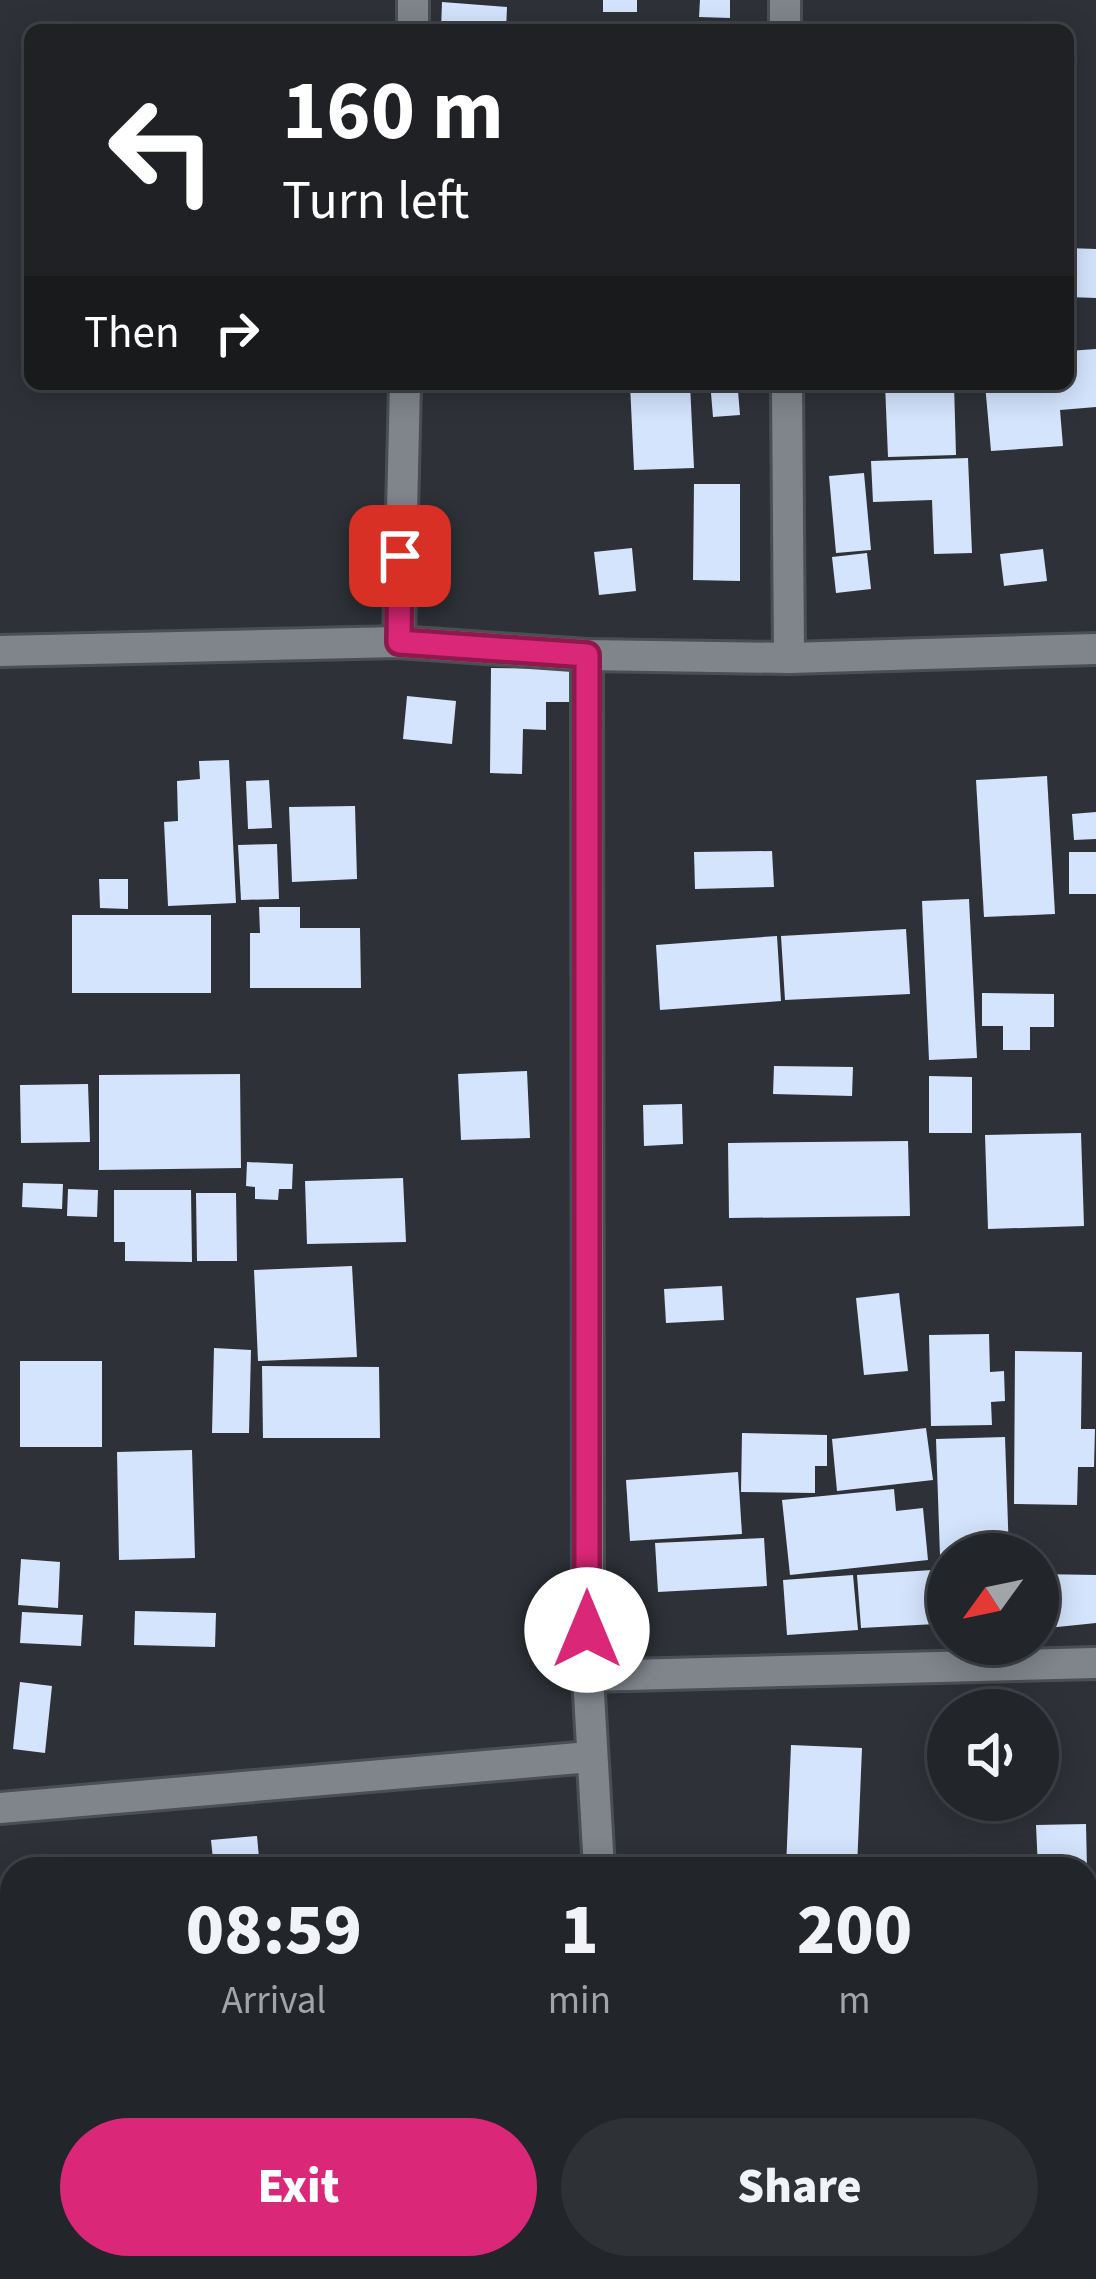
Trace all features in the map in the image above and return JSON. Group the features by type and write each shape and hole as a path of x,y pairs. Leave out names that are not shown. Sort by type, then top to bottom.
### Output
{"street":[{"path":"399,642 404,390"},
{"path":"787,390 789,658"},
{"path":"0,651 399,642 587,655 789,658 1096,649"},
{"path":"587,655 587,1676 598,1857"},
{"path":"587,1676 1096,1663"},
{"path":"0,1808 590,1757"}],"building":[{"path":"603,0 637,0 637,12 603,12"},
{"path":"700,0 730,0 730,18 699,17"},
{"path":"442,2 507,7 506,24 441,24"},
{"path":"1074,248 1096,249 1096,298 1074,297"},
{"path":"1096,349 1096,407 1060,410 1063,446 991,451 986,390 1074,390 1074,351"},
{"path":"630,390 690,390 694,468 634,470"},
{"path":"885,390 954,390 956,455 888,457"},
{"path":"738,391 740,415 713,417 711,393"},
{"path":"968,458 972,553 934,554 932,500 873,502 871,461"},
{"path":"864,473 871,550 836,553 829,476"},
{"path":"694,484 740,484 740,581 693,580"},
{"path":"632,548 636,591 599,595 594,552"},
{"path":"1043,549 1047,581 1004,586 1000,554"},
{"path":"867,553 871,589 836,593 832,557"},
{"path":"491,668 572,669 572,702 546,702 546,730 523,729 522,774 490,773"},
{"path":"407,696 456,701 452,744 403,739"},
{"path":"229,760 236,903 168,906 164,822 178,821 177,781 200,779 199,761"},
{"path":"1047,776 1055,914 984,917 976,780"},
{"path":"269,780 272,828 248,829 246,781"},
{"path":"355,806 357,879 292,882 289,807"},
{"path":"1096,812 1096,839 1074,840 1072,814"},
{"path":"277,844 279,899 241,900 238,845"},
{"path":"772,851 774,887 695,889 694,852"},
{"path":"1069,852 1096,852 1096,894 1069,894"},
{"path":"99,879 128,879 128,909 100,908"},
{"path":"969,899 977,1058 929,1060 922,901"},
{"path":"259,907 300,907 300,928 360,928 361,988 250,988 250,933 260,933"},
{"path":"72,915 211,915 211,993 72,993"},
{"path":"906,929 910,994 785,1000 781,936"},
{"path":"777,936 781,1001 660,1010 656,945"},
{"path":"982,993 1054,994 1054,1027 1030,1027 1030,1050 1003,1050 1003,1026 982,1026"},
{"path":"774,1066 853,1067 852,1096 773,1094"},
{"path":"527,1071 530,1138 461,1140 458,1074"},
{"path":"240,1074 241,1168 99,1170 99,1075"},
{"path":"929,1076 972,1077 972,1133 929,1133"},
{"path":"88,1084 90,1142 21,1143 20,1085"},
{"path":"682,1104 683,1144 644,1146 643,1105"},
{"path":"1081,1133 1084,1226 988,1229 985,1135"},
{"path":"908,1141 910,1216 729,1218 728,1143"},
{"path":"247,1162 293,1164 292,1189 279,1189 278,1200 255,1199 255,1187 246,1186"},
{"path":"403,1178 406,1242 307,1244 305,1181"},
{"path":"23,1183 63,1184 62,1209 22,1207"},
{"path":"68,1189 98,1190 97,1217 67,1216"},
{"path":"114,1190 191,1190 192,1262 125,1261 125,1242 114,1242"},
{"path":"196,1193 236,1193 237,1261 197,1261"},
{"path":"352,1266 357,1357 258,1361 254,1270"},
{"path":"722,1286 724,1320 666,1323 664,1289"},
{"path":"899,1293 908,1371 864,1375 856,1298"},
{"path":"989,1334 990,1372 1004,1371 1005,1401 991,1402 992,1425 931,1426 929,1335"},
{"path":"214,1348 251,1350 249,1433 212,1433"},
{"path":"1015,1351 1082,1352 1081,1429 1095,1429 1094,1467 1078,1467 1077,1505 1014,1504"},
{"path":"20,1361 102,1361 102,1447 20,1447"},
{"path":"262,1366 379,1367 380,1438 263,1438"},
{"path":"926,1428 933,1480 837,1491 832,1439"},
{"path":"742,1433 827,1435 827,1466 815,1466 815,1493 741,1492"},
{"path":"1005,1437 1008,1533 939,1533 936,1439"},
{"path":"192,1450 195,1558 119,1560 117,1452"},
{"path":"738,1472 742,1534 630,1541 626,1480"},
{"path":"894,1489 896,1511 923,1508 927,1560 790,1575 782,1500"},
{"path":"764,1538 767,1586 658,1592 655,1543"},
{"path":"21,1559 60,1562 58,1608 18,1605"},
{"path":"927,1570 927,1624 861,1628 857,1575"},
{"path":"1059,1574 1096,1575 1096,1623 1059,1627"},
{"path":"853,1575 858,1630 787,1635 783,1580"},
{"path":"135,1611 216,1613 215,1647 134,1645"},
{"path":"22,1612 83,1615 81,1646 20,1643"},
{"path":"20,1682 52,1686 45,1753 13,1749"},
{"path":"791,1745 862,1748 857,1857 786,1857"},
{"path":"1086,1824 1087,1857 1037,1857 1036,1825"},
{"path":"257,1836 259,1857 213,1857 211,1840"}],"route":[{"path":"400,556 399,642 587,655 587,1630"}]}
